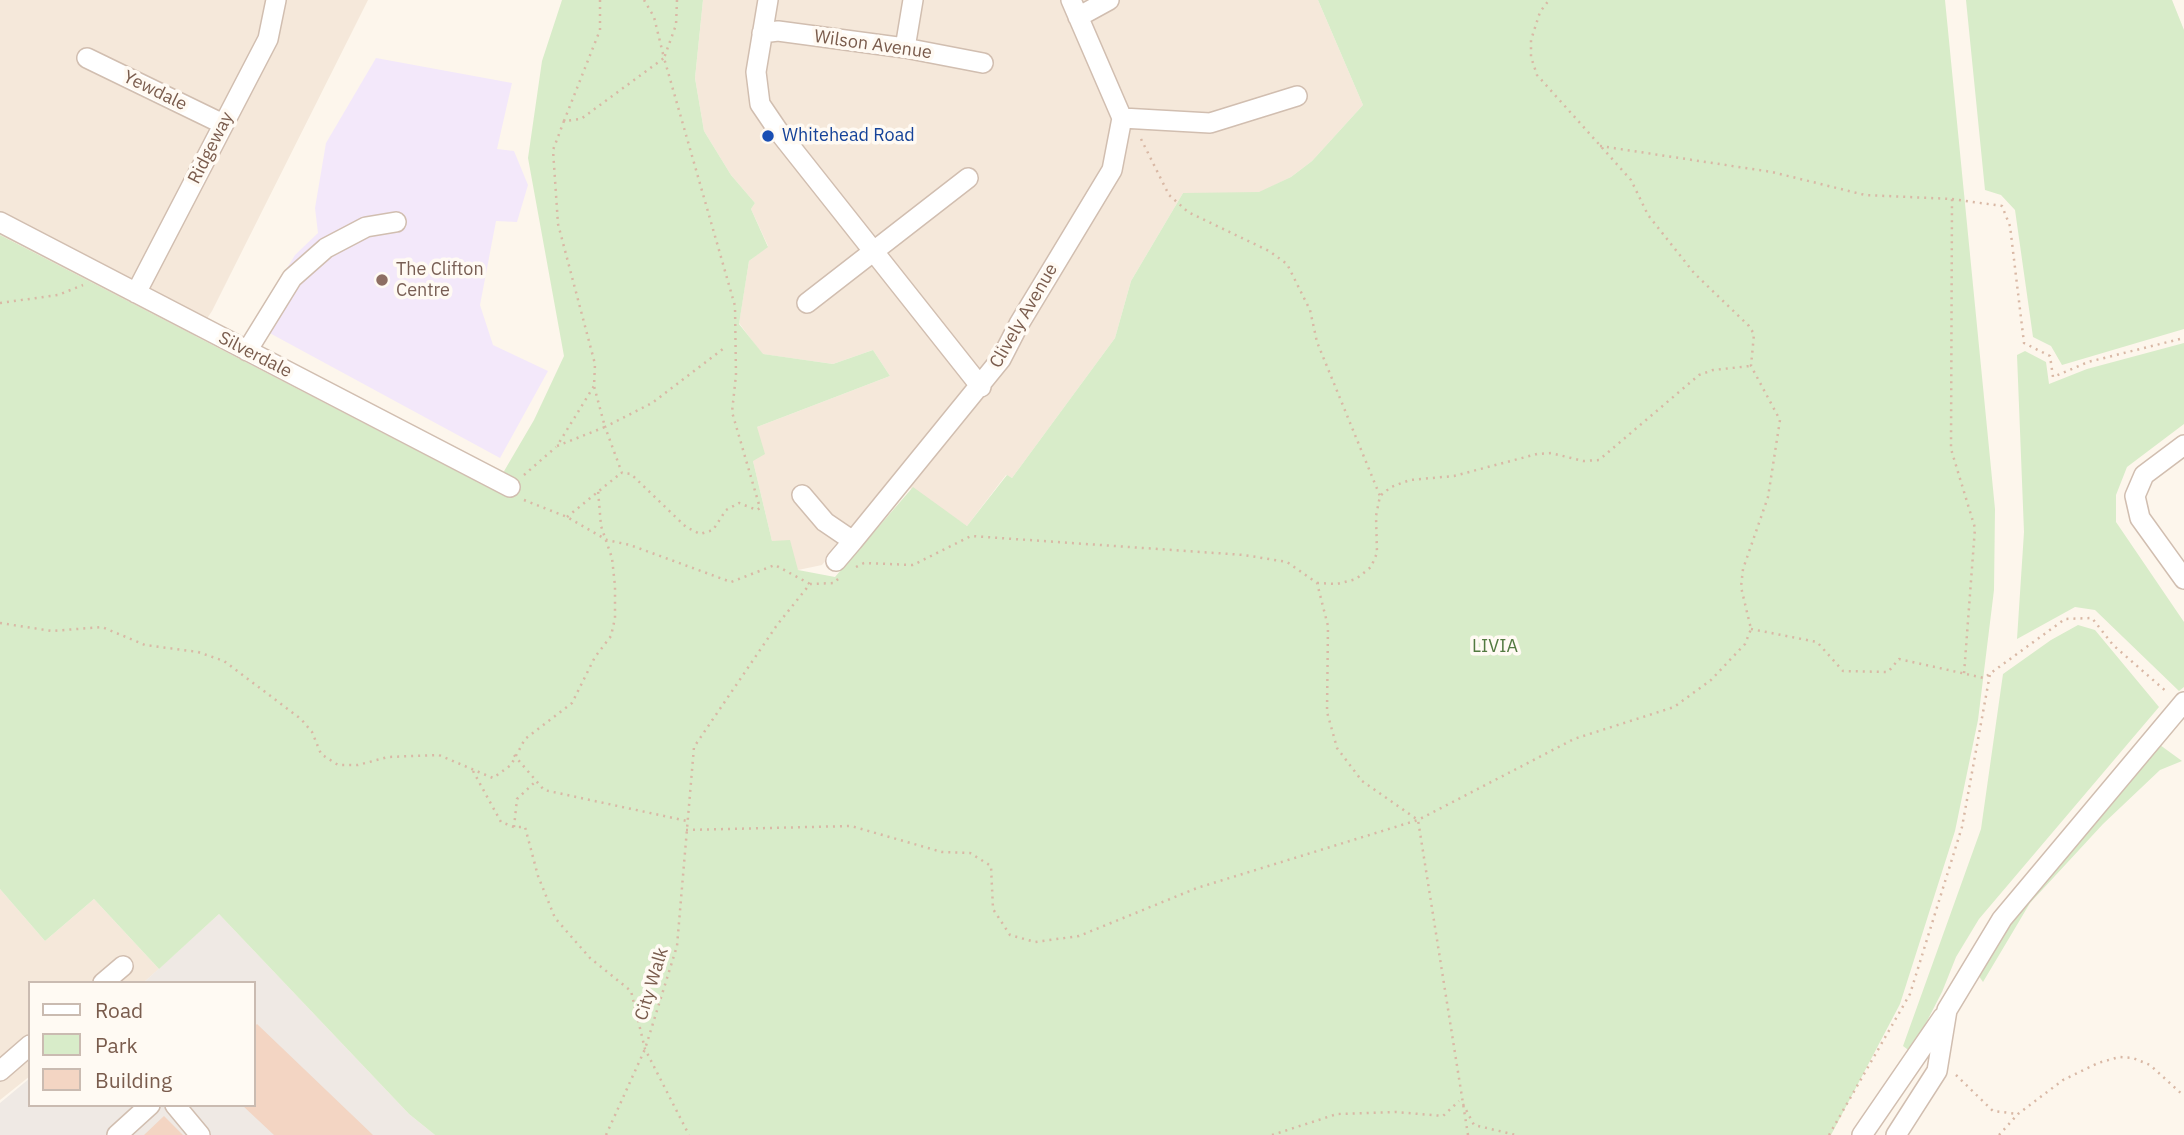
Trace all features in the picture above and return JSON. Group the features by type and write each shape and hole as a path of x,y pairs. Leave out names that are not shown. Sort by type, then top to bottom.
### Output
{"street":[{"name":"Ridgeway","path":"136,293 268,39 276,0"},
{"path":"768,0 757,72 760,104 779,132 981,387"},
{"path":"905,48 913,0"},
{"path":"1109,0 1074,8 1127,119 1210,123 1297,96"},
{"name":"Wilson Avenue","path":"762,33 778,31 905,48 982,63"},
{"name":"Yewdale","path":"87,58 223,124"},
{"name":"Clively Avenue","path":"840,568 853,541 981,387 1112,170 1127,119"},
{"path":"807,303 968,178"},
{"name":"Silverdale","path":"0,222 510,487"},
{"path":"247,351 292,278 326,248 366,227 396,222"},
{"path":"2184,444 2144,475 2135,496 2140,517 2184,579"},
{"path":"802,495 825,522 853,541"},
{"path":"1862,1135 1947,1010 2002,919 2183,703"},
{"path":"105,981 123,966"},
{"path":"1896,1135 1937,1071 1947,1010"},
{"path":"0,1071 28,1047"},
{"path":"117,1135 148,1107"},
{"path":"177,1107 200,1135"}],"path":[{"path":"600,0 600,30 554,150 558,224 595,364 594,386 622,473"},
{"path":"567,517 597,490 622,473 631,474 686,527 700,534 713,530 726,510 739,503 757,510 760,508 733,412 736,375 735,306 653,17 644,0"},
{"path":"564,121 581,119 664,58 676,25 677,0"},
{"path":"686,830 852,826 930,849 970,853 990,866 993,909 1010,935 1035,942 1079,936 1197,888 1418,820 1574,739 1674,707 1711,680 1745,644 1751,629 1741,587 1742,569 1768,497 1780,420 1751,366 1754,334 1749,326 1695,273 1648,215 1631,180 1532,66 1533,32 1540,12 1549,0"},
{"path":"594,386 557,446 506,493 567,517 607,540 630,545 731,582 775,565 810,584 834,583 840,568 864,563 912,565 971,536 1244,555 1287,562 1317,583 1337,584 1356,579 1371,567 1377,553 1376,516 1380,496 1317,342 1310,310 1287,264 1269,251 1188,212 1170,195 1127,119"},
{"path":"1600,146 1772,172 1865,195 1952,199 2002,206 2010,226 2024,343 2050,356 2053,377 2088,362 2184,338"},
{"path":"1952,199 1951,449 1975,528 1964,674"},
{"path":"0,303 58,295 102,275"},
{"path":"557,446 605,427 652,403 723,349"},
{"path":"1380,496 1391,487 1410,480 1454,476 1537,454 1551,453 1583,461 1599,460 1699,375 1751,366"},
{"path":"0,623 52,631 102,627 145,645 198,652 224,661 301,719 312,732 321,754 338,765 358,765 388,757 439,755 453,758 473,771 493,778 501,775 511,765 525,739 572,703 595,657 611,636 615,618 615,586 607,540 601,526 597,490"},
{"path":"1317,583 1328,626 1327,712 1337,748 1362,781 1418,820 1468,1135"},
{"name":"City Walk","path":"606,1135 645,1049 677,946 694,747 777,625 810,584"},
{"path":"1751,629 1817,642 1843,671 1888,672 1899,659 1983,678 2065,619 2092,618 2113,645 2183,703"},
{"path":"1829,1135 1910,994 1962,827 1990,674"},
{"path":"514,755 544,790 687,821"},
{"path":"473,771 493,812 501,822 514,827 525,827 538,876 555,918 590,958 631,991 645,1049 689,1135"},
{"path":"514,827 517,799 536,781"},
{"path":"1999,1135 2018,1114 2063,1080 2098,1063 2119,1057 2133,1058 2150,1065 2184,1096"},
{"path":"1939,1058 1993,1111 2018,1114"},
{"path":"1272,1135 1337,1115 1396,1112 1443,1116 1461,1100"},
{"path":"1461,1100 1474,1125 1516,1135"}],"shaded area":[{"path":"0,0 368,0 212,311 195,337 0,235"},
{"path":"703,0 1318,0 1363,105 1312,161 1291,177 1259,193 1183,193 1131,281 1115,338 1012,478 1006,475 967,526 893,477 822,565 798,570 772,541 753,461 757,427 890,376 873,350 833,364 762,354 739,323 749,261 768,246 751,209 755,203 731,175 704,131 695,78"},
{"name":"The Clifton Centre","path":"376,58 512,83 497,149 514,151 528,185 517,222 496,221 480,305 493,345 548,371 500,458 253,324 295,255 318,233 315,208 326,143"},
{"path":"0,889 45,941 94,899 159,969 145,981 28,981 28,1078 0,1100"},
{"path":"219,914 409,1114 435,1135 0,1135 0,1103 28,1080 28,1107 256,1107 256,981 145,981"}],"green space":[{"name":"LIVIA","path":"562,0 703,0 695,78 704,131 731,175 755,203 751,209 768,247 749,261 739,324 763,354 833,364 873,350 890,376 757,427 765,454 753,461 772,541 790,540 798,570 835,577 913,487 967,526 1007,475 1012,478 1115,338 1131,281 1183,193 1259,192 1291,177 1312,161 1363,105 1318,0 1945,0 1995,509 1994,590 1978,720 1955,831 1900,1004 1831,1135 435,1135 409,1114 219,914 159,969 94,899 45,941 0,889 0,235 493,490 534,420 564,356 528,158 542,61"},
{"path":"1966,0 2172,0 2184,30 2184,329 2062,365 2051,346 2033,337 2015,210 2001,195 1985,190"},
{"path":"2184,343 2184,424 2127,467 2116,495 2116,522 2184,622 2184,687 2179,691 2095,610 2075,607 2017,639 2024,532 2017,355 2025,351 2046,362 2049,384 2087,369"},
{"path":"2078,625 2095,630 2159,707 1979,919 1956,957 1942,992 1911,1052 1903,1046 1981,829 2003,674 2051,640"},
{"path":"2160,745 2182,761 2160,770 2103,824 2030,903 1983,982 1976,972 2008,922"}],"building":[{"path":"256,1025 373,1135 274,1135 244,1107 256,1107"},
{"path":"164,1116 183,1135 144,1135"}],"place":[{"name":"Whitehead Road","path":"768,136"},
{"name":"The Clifton Centre","path":"382,280"}]}
